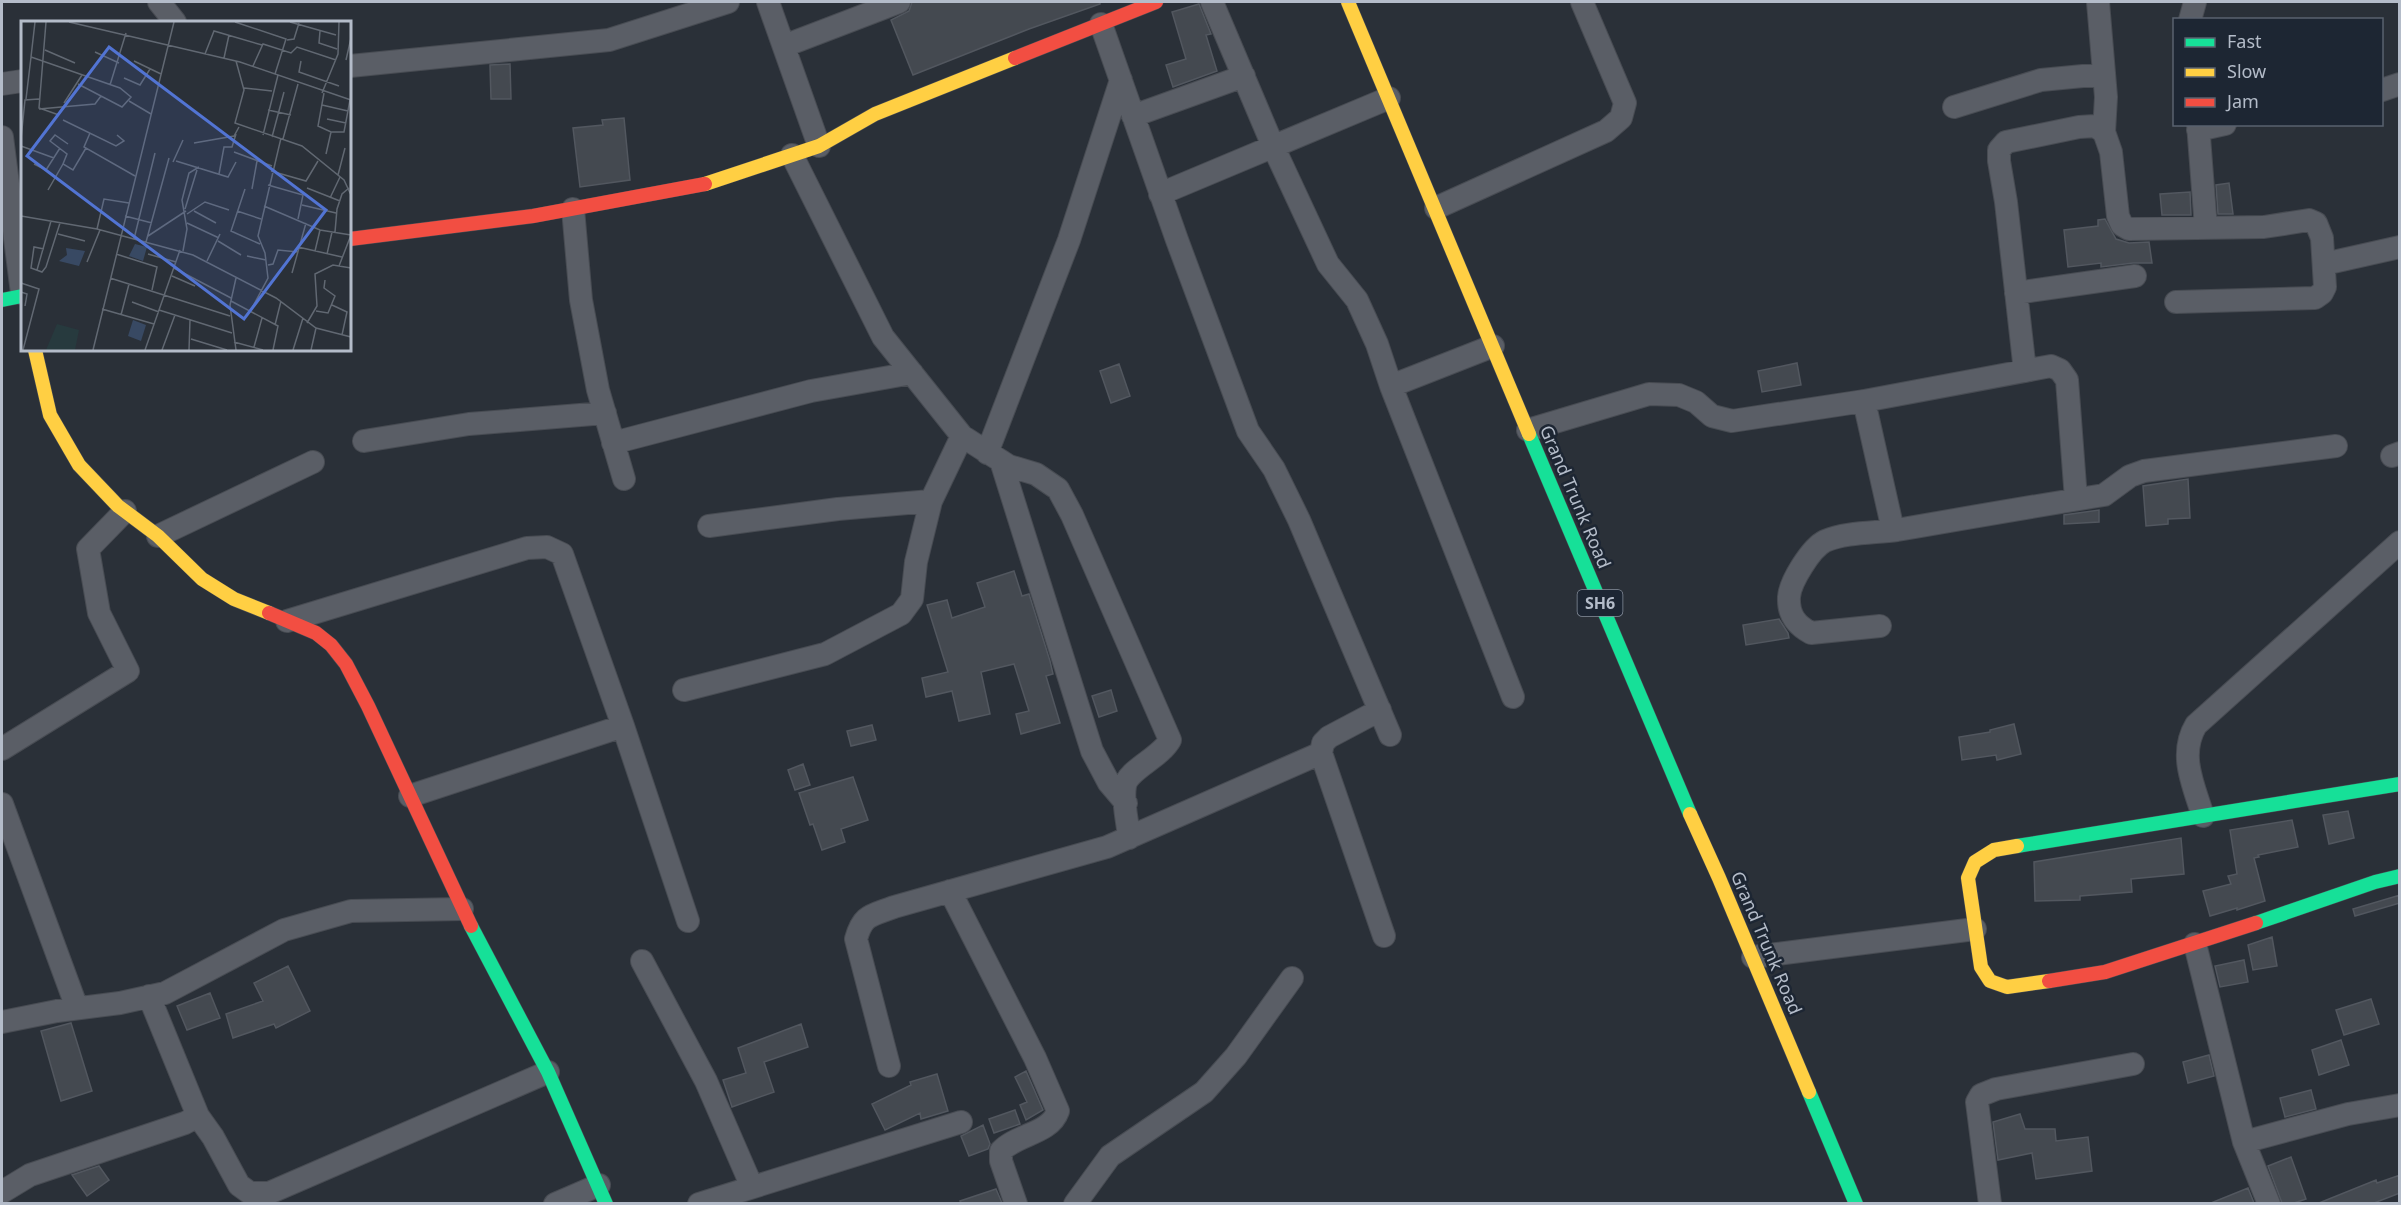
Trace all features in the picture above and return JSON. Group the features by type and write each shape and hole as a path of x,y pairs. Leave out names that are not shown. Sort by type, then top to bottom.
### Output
{"street":[{"path":"159,2 174,21"},
{"path":"351,66 609,40 728,2"},
{"path":"768,2 819,146"},
{"path":"784,46 899,2"},
{"path":"351,239 533,216 704,184 819,146 875,114 1156,2"},
{"path":"1212,2 1328,264 1357,300 1377,344 1391,386 1513,697"},
{"name":"Grand Trunk Road","path":"1348,2 1666,760 1753,957 1856,1203"},
{"path":"1436,208 1606,131 1621,118 1626,103 1582,2"},
{"path":"2098,2 2106,97 2104,132 2111,152 2118,216 2122,225 2129,230 2264,227 2309,220 2316,223 2322,238 2325,287 2322,293 2315,298 2176,302"},
{"path":"2191,18 2196,2"},
{"path":"1101,24 1248,431 1274,469 1299,520 1390,735"},
{"path":"1954,107 2041,80 2104,75"},
{"path":"1133,116 1244,76"},
{"path":"1121,80 1070,240 994,457 1092,752 1109,783 1126,803"},
{"path":"2,84 21,81"},
{"path":"2383,90 2400,84"},
{"path":"1161,194 1389,98"},
{"path":"2025,371 1999,150 2006,142 2079,127 2095,126 2104,132"},
{"path":"2198,127 2206,228"},
{"path":"2,138 21,287"},
{"path":"792,155 883,337 962,435 1009,466 1036,474 1058,489 1072,515 1170,741 1164,751 1132,773 1124,784 1129,838"},
{"path":"573,209 581,300 598,390 624,479"},
{"path":"2324,264 2400,247"},
{"path":"2016,293 2135,276"},
{"path":"2,300 21,295"},
{"path":"1391,386 1493,346"},
{"path":"35,351 50,415 79,465 125,511 158,537 202,579 234,599 316,633 331,645 346,664 368,706 462,909 548,1072 603,1194 555,1203"},
{"path":"1528,430 1649,394 1679,395 1696,402 1712,416 1732,421 2051,366 2060,370 2067,380 2076,499"},
{"path":"613,443 811,391 912,373"},
{"path":"1864,400 1893,530"},
{"path":"364,441 469,423 604,413"},
{"path":"684,690 825,654 901,614 912,599 916,562 931,501 962,435"},
{"path":"1880,626 1811,633 1793,620 1788,603 1790,587 1811,553 1822,542 2104,495 2130,476 2144,471 2336,446"},
{"path":"158,537 313,462"},
{"path":"710,526 838,509 931,501"},
{"path":"2,749 128,671 99,613 88,549 125,511"},
{"path":"2203,816 2186,760 2190,735 2196,725 2400,542"},
{"path":"287,621 527,548 547,547 562,554 623,726 688,921"},
{"path":"1380,710 1329,736 1323,742 1321,753 1384,936"},
{"path":"410,796 623,726"},
{"path":"889,1066 856,939 860,924 866,918 894,907 1107,847 1321,753"},
{"path":"2400,784 1994,850 1975,862 1968,878 1981,967 1990,981 2007,987 2105,972 2195,944 2374,882 2400,876"},
{"path":"2,804 77,1008"},
{"path":"950,891 1035,1058 1058,1111 1056,1118 1047,1125 1009,1143 1001,1151 1001,1161 1016,1203"},
{"path":"2,1022 77,1008 120,1003 165,993 284,930 351,911 462,909"},
{"path":"1753,957 1975,929"},
{"path":"2195,944 2244,1142 2269,1203"},
{"path":"642,961 706,1081 752,1187"},
{"path":"1075,1203 1110,1156 1204,1092 1236,1056 1292,978"},
{"path":"149,996 198,1116 213,1137 238,1185 250,1193 269,1193 548,1072"},
{"path":"1990,1203 1977,1102 1982,1095 1996,1089 2133,1064"},
{"path":"2244,1142 2348,1114 2400,1105"},
{"path":"2,1192 30,1175 185,1123 198,1116"},
{"path":"699,1203 961,1122"}],"building":[{"path":"912,2 1100,2 1100,4 1029,29 913,75 891,20 909,11"},
{"path":"1199,4 1211,34 1206,35 1217,71 1173,87 1166,65 1186,59 1172,12"},
{"path":"510,64 511,99 491,99 490,65"},
{"path":"624,118 630,180 580,187 573,128 603,125 602,120"},
{"path":"2229,183 2233,214 2218,214 2216,185"},
{"path":"2190,192 2191,215 2162,215 2160,194"},
{"path":"2105,219 2116,239 2129,243 2149,242 2152,263 2101,267 2101,263 2068,267 2064,230 2098,226 2098,220"},
{"path":"1797,363 1801,385 1762,392 1758,371"},
{"path":"1119,364 1130,396 1111,403 1100,371"},
{"path":"2188,479 2190,518 2168,519 2168,524 2146,526 2143,486"},
{"path":"2099,510 2099,522 2064,524 2064,515"},
{"path":"1014,571 1022,596 1029,594 1050,661 1053,674 1046,676 1060,723 1021,734 1016,714 1029,711 1014,664 981,672 990,714 959,721 952,691 926,697 922,678 948,672 927,605 947,600 952,618 985,607 977,583"},
{"path":"1779,619 1789,638 1746,645 1743,625"},
{"path":"1111,690 1117,711 1099,717 1092,696"},
{"path":"2014,724 2021,754 1997,760 1996,755 1962,760 1959,737 1990,732 1990,730"},
{"path":"872,725 876,740 851,746 847,731"},
{"path":"803,764 810,785 795,790 788,770"},
{"path":"853,777 868,820 841,829 845,842 822,850 799,793"},
{"path":"2348,811 2354,838 2329,844 2323,815"},
{"path":"2292,820 2298,847 2258,855 2259,857 2254,858 2265,901 2210,916 2203,891 2231,884 2228,876 2237,874 2230,830"},
{"path":"2181,838 2184,874 2131,879 2132,892 2080,896 2080,900 2035,901 2034,862"},
{"path":"2400,895 2400,903 2355,916 2353,909"},
{"path":"2272,937 2277,966 2253,970 2248,945"},
{"path":"2244,960 2248,982 2220,987 2215,966"},
{"path":"288,966 310,1011 276,1028 274,1024 233,1038 226,1014 263,1001 254,983"},
{"path":"210,993 220,1018 187,1030 177,1006"},
{"path":"2371,999 2379,1024 2344,1035 2336,1010"},
{"path":"71,1023 92,1091 61,1101 41,1031"},
{"path":"801,1024 808,1047 764,1062 774,1092 732,1107 723,1080 746,1073 738,1048"},
{"path":"2341,1040 2349,1065 2319,1075 2312,1050"},
{"path":"2209,1055 2214,1076 2188,1083 2183,1062"},
{"path":"1026,1071 1043,1110 1026,1120 1020,1105 1027,1102 1015,1077"},
{"path":"937,1074 948,1111 921,1119 920,1113 885,1130 872,1104 911,1085 910,1082"},
{"path":"2311,1090 2316,1109 2285,1117 2280,1098"},
{"path":"1015,1110 1020,1124 994,1133 989,1119"},
{"path":"2020,1114 2025,1129 2055,1129 2056,1141 2088,1137 2092,1171 2036,1179 2032,1153 1998,1160 1993,1122"},
{"path":"983,1125 990,1144 988,1149 969,1156 961,1136"},
{"path":"2291,1157 2306,1199 2294,1203 2282,1203 2268,1166"},
{"path":"99,1166 109,1180 87,1196 72,1175"},
{"path":"2400,1175 2400,1193 2374,1203 2319,1203 2376,1180 2377,1183"},
{"path":"2248,1188 2254,1203 2211,1203"},
{"path":"996,1189 1002,1203 961,1203 960,1201"}],"traffic: fast":[{"path":"2,300 21,296"},
{"path":"1529,434 1690,814"},
{"path":"2017,846 2400,784"},
{"path":"2256,923 2375,882 2400,876"},
{"path":"471,926 548,1072 606,1204"},
{"path":"1809,1092 1856,1204"}],"traffic: slow":[{"path":"1348,2 1529,434"},
{"path":"705,184 819,146 875,114 1015,58"},
{"path":"35,351 50,415 79,465 118,506 158,536 202,579 234,599 269,613"},
{"path":"1690,814 1809,1092"},
{"path":"2017,846 1994,850 1975,862 1968,878 1981,967 1990,981 2007,987 2049,981"}],"traffic: jam":[{"path":"1015,58 1156,2"},
{"path":"351,239 533,216 705,184"},
{"path":"269,613 316,633 331,645 346,664 471,926"},
{"path":"2049,981 2105,972 2256,923"}]}
